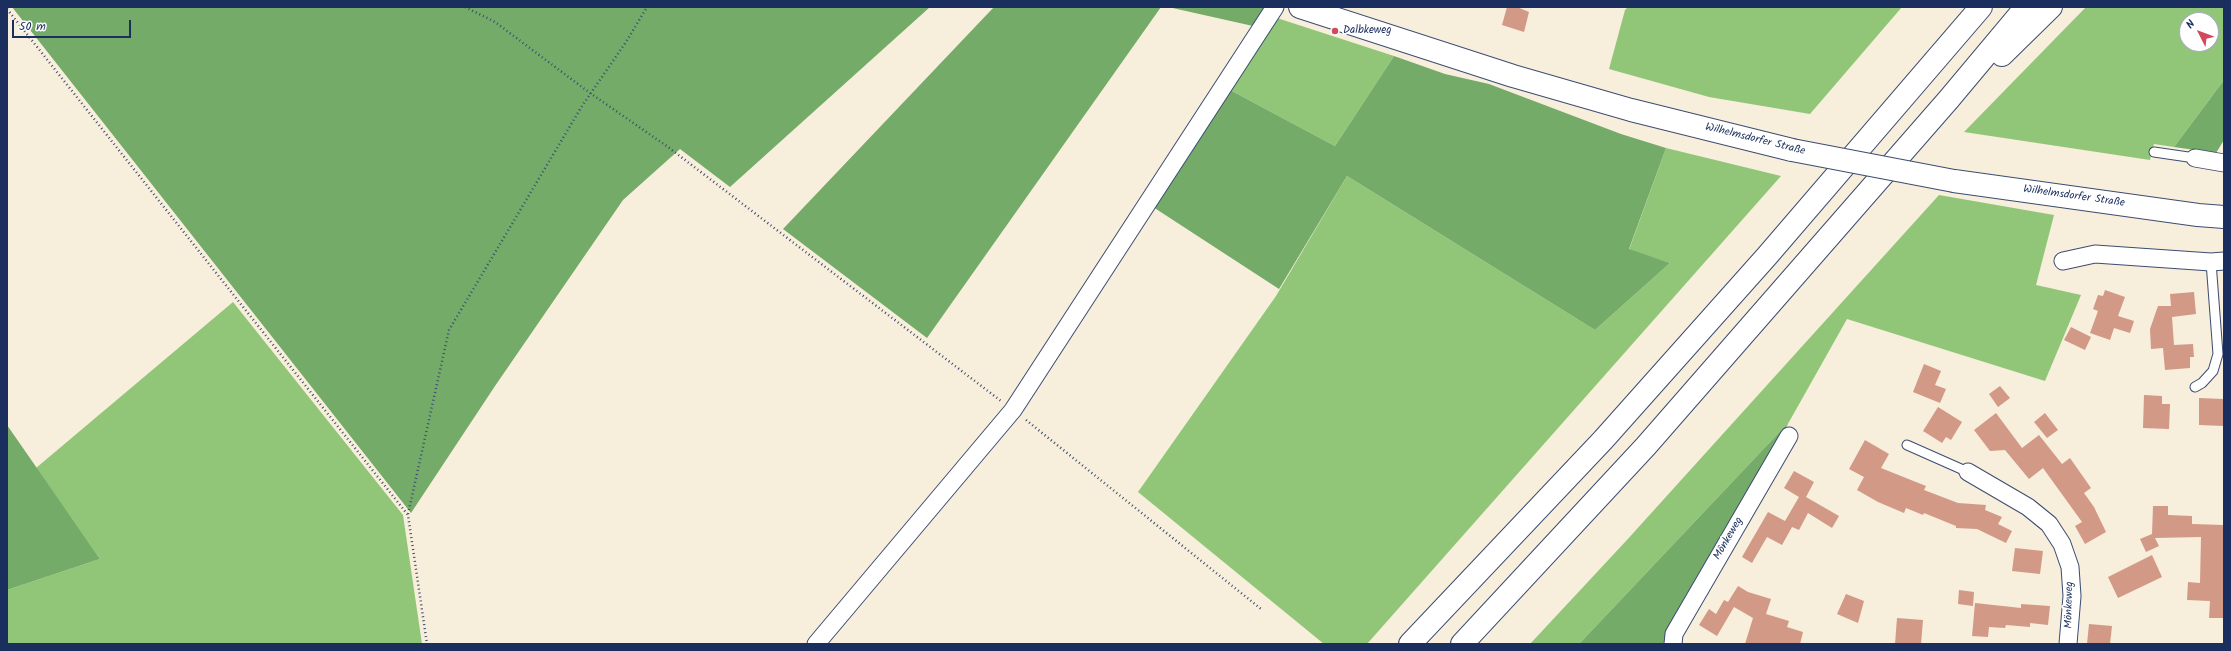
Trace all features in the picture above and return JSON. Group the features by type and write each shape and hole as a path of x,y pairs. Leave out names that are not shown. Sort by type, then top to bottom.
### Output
{"main road":[{"name":"Wilhelmsdorfer Straße","path":"1300,7 1528,80 1631,110 1792,150 1954,181 2198,215 2224,216"},
{"path":"1410,644 1603,440 1767,256 1981,7"},
{"path":"1462,644 1646,446 1948,99 2026,7"},
{"path":"1948,99 1991,65 2051,7"}],"street":[{"path":"816,644 1013,410 1275,7"},
{"path":"2195,158 2224,163"},
{"path":"2063,261 2094,254 2217,261"},
{"name":"Mönkeweg","path":"1673,644 1674,634 1789,436"},
{"name":"Mönkeweg","path":"1968,472 2028,507 2049,524 2062,544 2070,567 2072,596 2068,644"}],"lane":[{"path":"2154,152 2195,158"},
{"path":"2195,386 2202,383 2213,371 2218,354 2217,261"},
{"path":"1908,445 1968,472"}],"path":[{"path":"465,7 495,22 590,94 668,147 1013,410 1261,609"},
{"path":"427,644 408,515 449,330 590,94 626,42 647,7"},
{"path":"7,9 408,515"}],"green space":[{"path":"12,7 930,7 730,187 680,149 623,200 495,386 411,513"},
{"path":"994,7 1161,7 927,338 783,229"},
{"path":"1168,7 1266,7 1253,26"},
{"path":"1628,7 1902,7 1810,114 1709,97 1609,69 1625,10"},
{"path":"2086,7 2224,7 2224,80 2174,147 2154,144 2150,160 1964,132"},
{"path":"1277,18 1394,56 1335,146 1230,90"},
{"path":"1394,56 1445,74 1489,84 1621,134 1666,148 1629,249 1670,263 1595,330 1347,176 1279,289 1153,207 1230,90 1335,146"},
{"path":"2224,80 2224,140 2216,153 2174,147"},
{"path":"1666,148 1781,176 1367,644 1324,644 1138,492 1276,296 1347,176 1595,330 1670,263 1629,250"},
{"path":"1939,195 2054,215 2036,285 2081,295 2045,381 1847,319 1789,422 1579,644 1530,644 1626,541"},
{"path":"233,302 403,515 422,644 7,644 7,590 100,559 36,468"},
{"path":"1789,422 1663,644 1579,644"},
{"path":"7,425 100,559 7,590"}],"building":[{"path":"1507,7 1517,7 1529,12 1524,32 1502,25"},
{"path":"2105,290 2125,297 2118,316 2134,321 2130,333 2114,328 2110,340 2090,333 2098,311 2093,309 2098,295 2103,296"},
{"path":"2194,292 2196,314 2172,317 2174,345 2193,344 2194,357 2190,357 2190,368 2165,370 2163,348 2151,349 2150,329 2158,306 2171,306 2170,294"},
{"path":"2071,327 2091,337 2085,350 2064,340"},
{"path":"1924,364 1941,371 1935,385 1946,389 1940,403 1913,392"},
{"path":"2000,386 2010,398 1998,407 1989,394"},
{"path":"2144,395 2162,396 2162,404 2170,404 2169,429 2143,428"},
{"path":"2199,398 2224,399 2224,426 2199,425"},
{"path":"1938,407 1962,422 1951,440 1946,437 1942,443 1923,431"},
{"path":"1996,413 2022,448 2039,435 2062,464 2070,458 2091,488 2084,493 2094,507 2106,532 2085,544 2075,526 2082,522 2043,468 2029,479 2005,450 1990,451 1974,430"},
{"path":"2045,413 2058,430 2047,438 2034,422"},
{"path":"1865,440 1889,454 1881,468 1926,486 1924,490 1958,503 1986,505 1985,510 2002,517 1998,524 2012,531 2006,543 1977,529 1956,528 1956,526 1924,513 1923,515 1906,508 1904,513 1878,502 1857,490 1864,477 1849,469"},
{"path":"1794,471 1814,482 1806,497 1839,516 1832,528 1808,513 1799,530 1792,527 1782,545 1767,537 1752,563 1742,557 1768,512 1785,521 1799,497 1784,488"},
{"path":"2153,506 2168,506 2168,515 2192,516 2192,524 2223,525 2224,618 2209,618 2210,601 2187,600 2188,582 2200,583 2201,537 2155,538 2159,546 2146,552 2140,539 2152,534"},
{"path":"2015,548 2043,551 2040,574 2012,571"},
{"path":"2152,555 2162,577 2118,598 2108,577"},
{"path":"1738,586 1748,592 1771,599 1766,614 1789,621 1787,627 1803,632 1800,644 1745,644 1753,618 1734,607 1717,636 1699,625 1709,609 1716,614 1724,600 1728,602"},
{"path":"1959,590 1974,592 1973,606 1958,604"},
{"path":"1846,594 1864,601 1858,623 1837,614"},
{"path":"1975,603 2021,608 2021,604 2050,606 2048,625 2030,623 2030,627 2006,625 2005,628 1989,627 1988,637 1972,636"},
{"path":"1897,618 1923,620 1921,644 1895,644"},
{"path":"2089,624 2112,626 2110,644 2087,644"}],"place":[{"name":"Dalbkeweg","path":"1335,31"}]}
